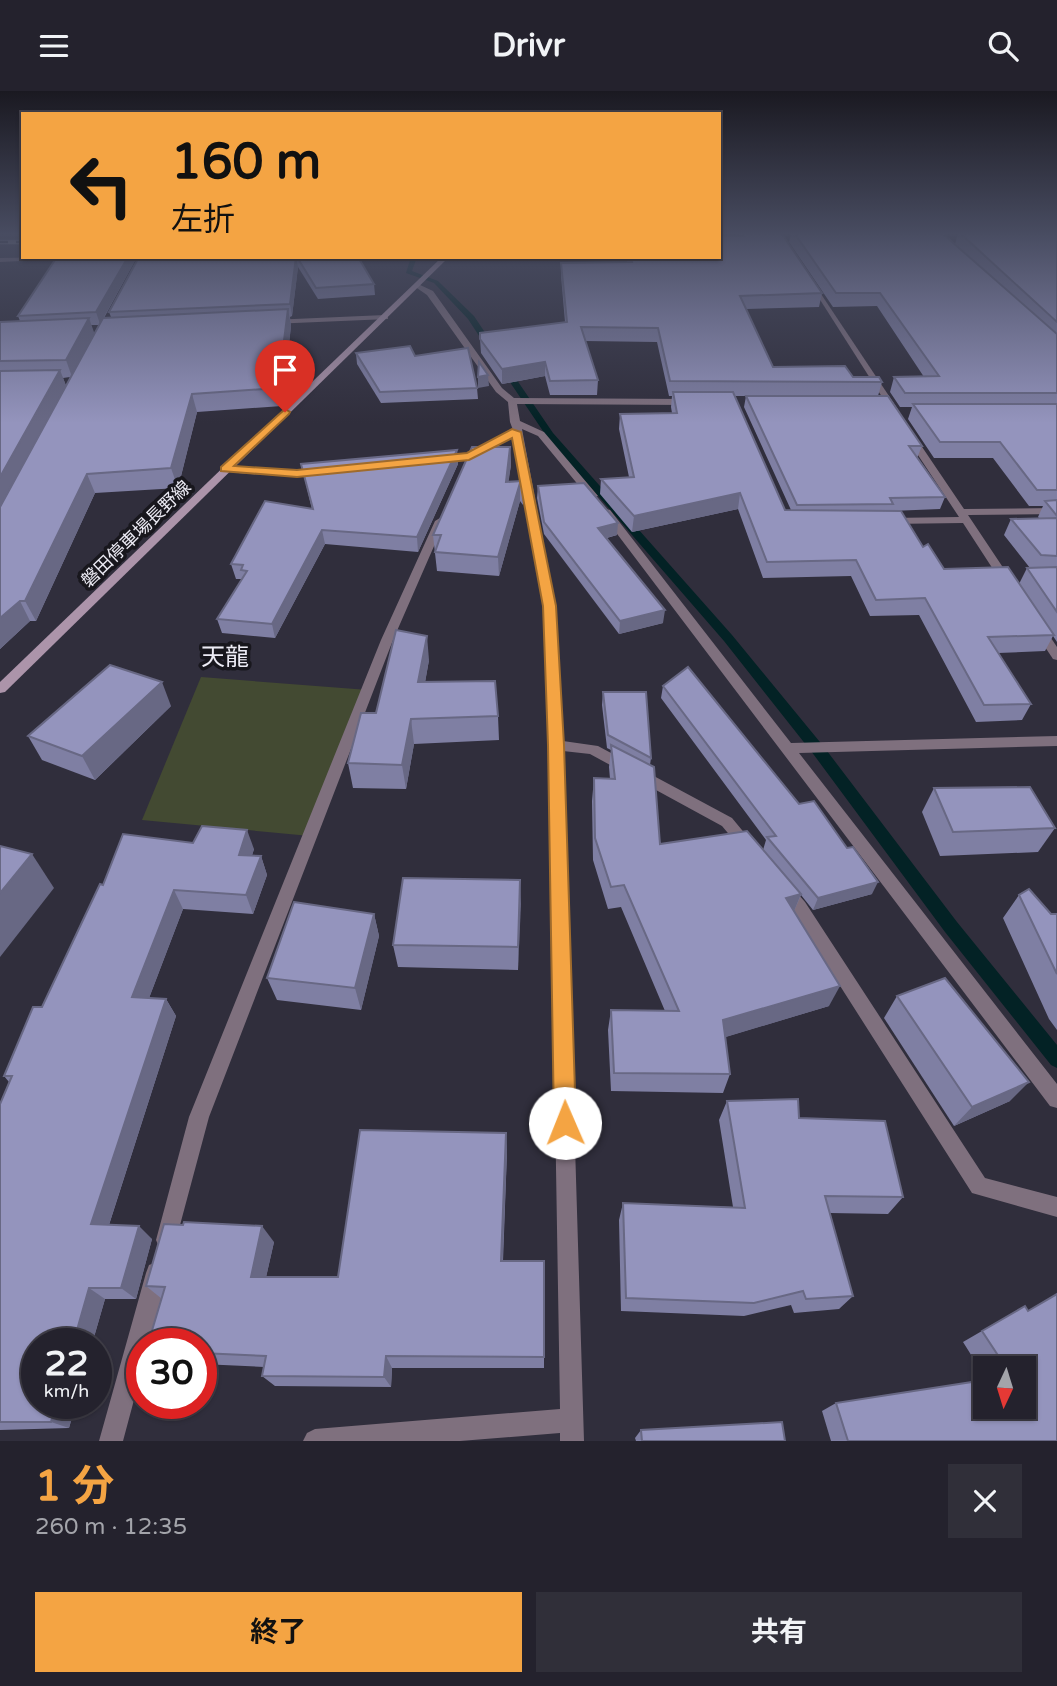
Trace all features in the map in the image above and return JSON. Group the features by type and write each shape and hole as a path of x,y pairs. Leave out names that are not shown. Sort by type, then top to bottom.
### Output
{"main road":[{"name":"磐田停車場長野線","path":"0,689 404,297"}],"street":[{"path":"433,297 499,390 512,401 693,402"},
{"path":"820,297 1012,590"},
{"path":"255,322 385,317"},
{"path":"315,1441 572,1430 556,745 549,606 512,401"},
{"path":"877,403 890,403"},
{"path":"896,413 909,413"},
{"path":"429,460 466,463 515,427"},
{"path":"515,427 541,435 628,538 1057,1099"},
{"path":"225,469 297,473 337,470"},
{"path":"111,1441 199,1117 387,641 447,505"},
{"path":"883,521 1057,511"},
{"path":"1005,579 1018,578"},
{"path":"1035,623 1057,656"},
{"path":"788,748 1057,741"},
{"path":"556,745 593,748 727,822 799,907 979,1186 1057,1207"}],"green space":[{"path":"201,677 368,690 310,836 142,820"}],"building":[{"path":"31,297 105,297 96,312 18,316"},
{"path":"117,297 291,297 290,304 109,312"},
{"path":"564,297 740,297 773,367 845,366 853,377 879,377 882,382 670,381 658,328 581,327 598,380 550,381 545,362 502,369 480,339 480,333 567,322"},
{"path":"883,297 1015,297 1057,334 1057,393 905,393 894,377 939,376"},
{"path":"1030,297 1057,297 1057,322"},
{"path":"288,309 278,388 192,394 171,468 87,474 25,601 20,601 0,618 0,507 103,318"},
{"path":"89,318 66,360 0,361 0,322"},
{"path":"410,346 415,356 468,348 477,388 380,392 356,353"},
{"path":"479,362 488,375 478,377"},
{"path":"60,370 0,477 0,371"},
{"path":"673,392 733,392 785,510 901,511 923,547 928,544 944,569 1008,567 1054,635 988,637 1031,704 984,705 925,598 876,600 856,560 767,562 740,493 634,516 601,479 634,477 620,414 677,413"},
{"path":"746,396 888,396 922,446 909,446 945,497 890,498 893,504 797,505"},
{"path":"913,404 1057,404 1057,490 1037,490 1000,442 940,442"},
{"path":"472,447 510,447 506,482 522,481 523,487 520,483 498,557 435,552 441,535 433,535"},
{"path":"457,450 417,537 322,530 272,624 217,619 247,571 241,570 243,565 231,564 265,501 313,509 301,464"},
{"path":"584,483 618,523 598,528 665,610 620,621 544,522 538,486"},
{"path":"1057,500 1057,516 1045,501"},
{"path":"1057,518 1057,556 1041,555 1011,519"},
{"path":"1057,567 1057,612 1027,568"},
{"path":"396,630 427,636 418,682 495,681 498,716 411,719 402,765 348,763 361,713 376,713"},
{"path":"110,665 162,682 82,756 28,736"},
{"path":"688,667 799,804 814,801 847,848 853,847 878,882 818,898 767,837 776,836 663,686"},
{"path":"603,692 646,692 651,758 608,735"},
{"path":"611,745 654,767 660,844 747,831 801,894 786,898 840,986 723,1020 730,1074 614,1073 611,1010 679,1011 624,885 611,887 595,838 594,778 615,779"},
{"path":"1030,787 1055,828 953,832 934,788"},
{"path":"202,826 247,830 239,855 261,856 246,895 174,890 132,997 166,999 91,1224 139,1226 121,1288 89,1288 78,1328 21,1328 21,1419 52,1419 51,1422 0,1422 0,1104 12,1076 4,1076 33,1007 42,1007 100,884 103,885 123,834 193,843"},
{"path":"0,846 32,854 0,893"},
{"path":"403,878 520,880 518,947 393,945"},
{"path":"1029,889 1051,914 1057,914 1057,974 1019,895"},
{"path":"294,902 374,914 355,988 267,978"},
{"path":"945,978 1029,1082 972,1107 897,996"},
{"path":"798,1099 799,1118 885,1121 903,1197 825,1196 853,1296 806,1299 803,1291 754,1303 626,1298 623,1203 745,1208 727,1101"},
{"path":"360,1130 506,1133 501,1261 544,1261 544,1357 386,1356 384,1377 262,1376 266,1356 217,1354 217,1328 153,1328 165,1287 146,1286 164,1224 183,1225 184,1222 262,1226 251,1277 338,1277"},
{"path":"1057,1294 1057,1441 848,1441 836,1403 973,1382 973,1419 1036,1419 1036,1356 998,1356 982,1331 1025,1306 1028,1311"},
{"path":"782,1422 785,1441 642,1441 641,1430"}],"waterway":[{"path":"451,297 471,318 490,346"},
{"path":"503,366 550,435 728,638 819,751 951,927 1057,1059"}],"district":[{"name":"天龍","path":"225,657"}],"route":[{"path":"285,412 225,469 297,473 469,456 516,432 549,606 556,745 565,1123"}]}
